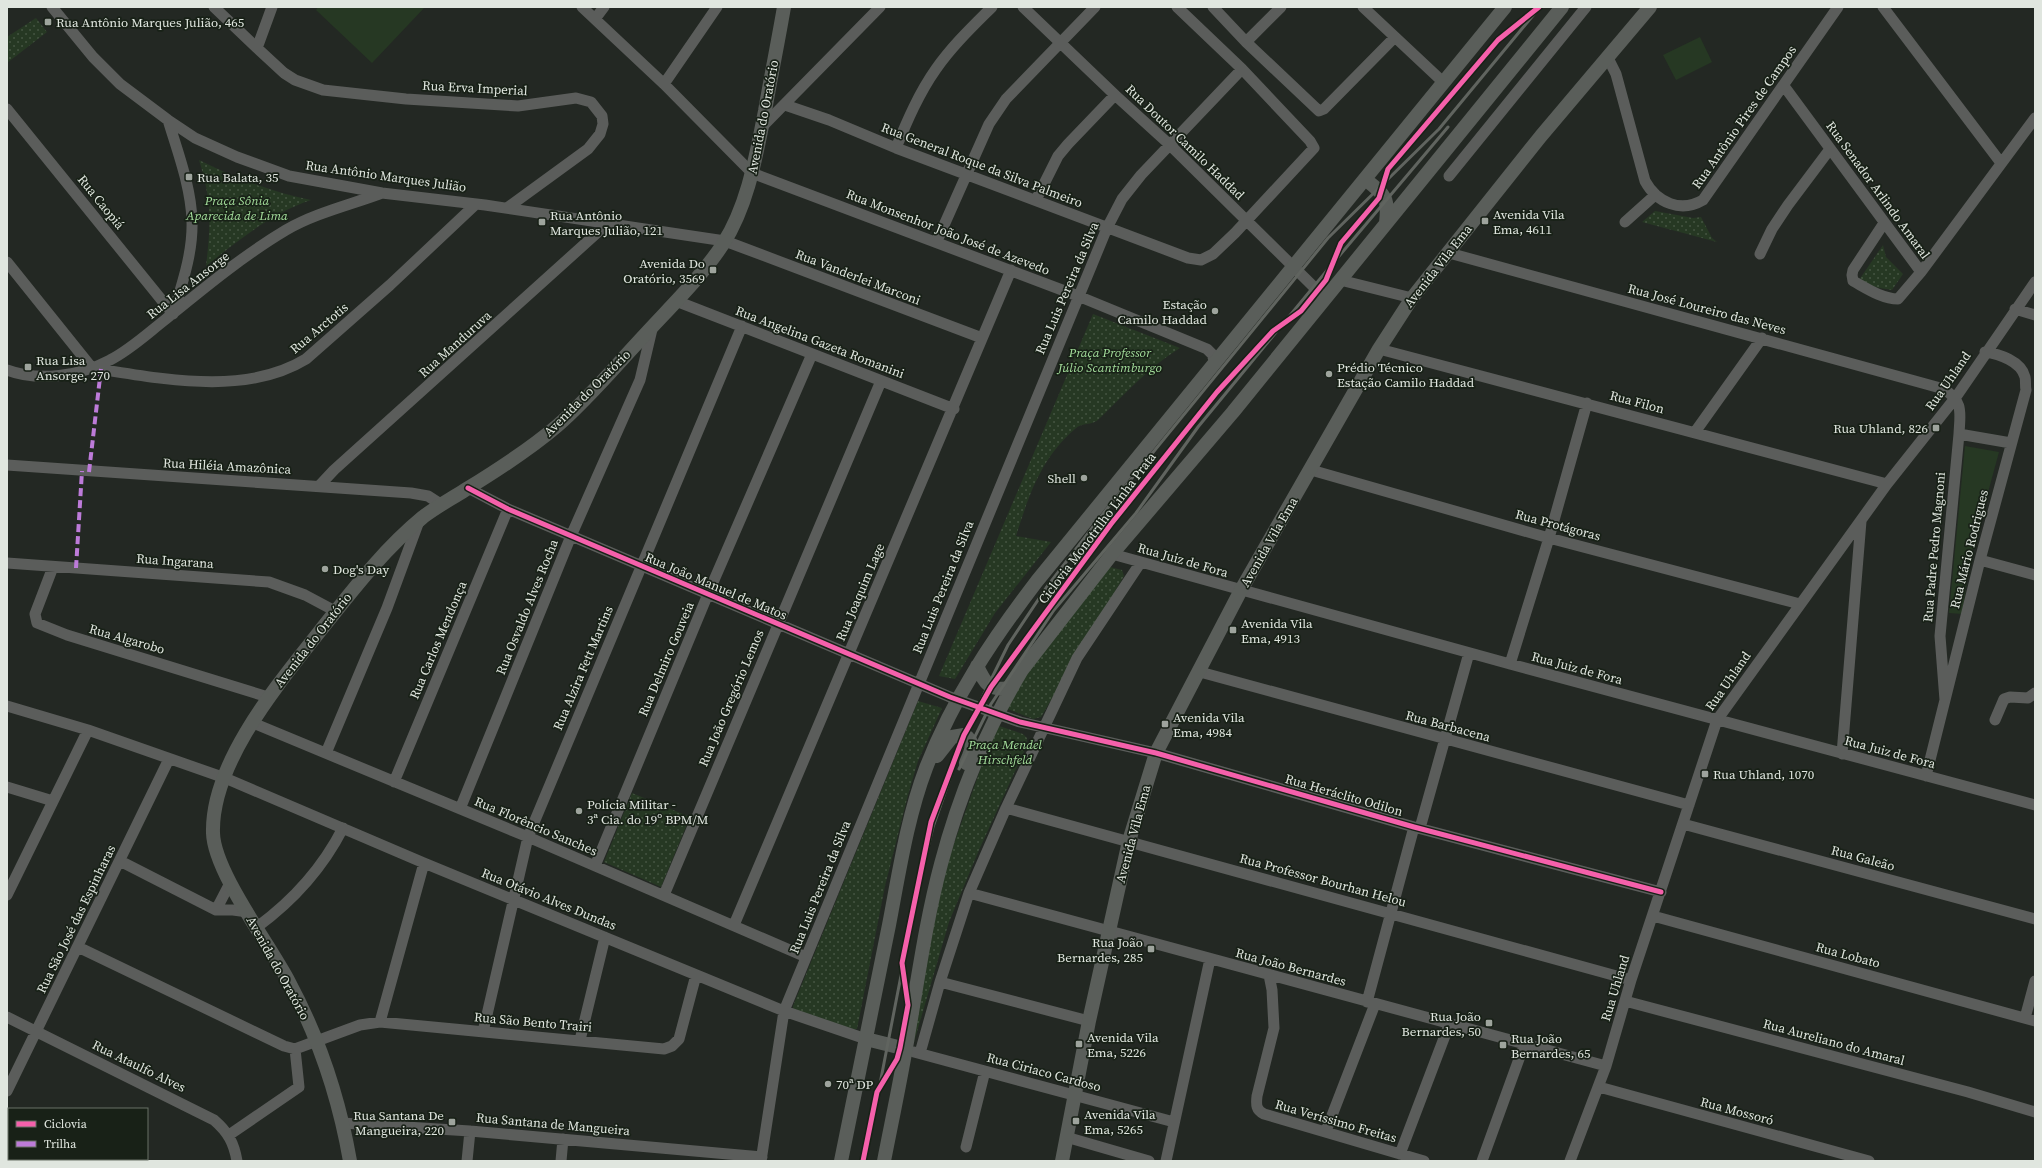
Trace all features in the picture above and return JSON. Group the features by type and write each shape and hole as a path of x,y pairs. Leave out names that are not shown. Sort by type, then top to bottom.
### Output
{"main road":[{"name":"Avenida do Oratório","path":"350,1161 333,1088 317,1042 290,984 230,883 215,850 213,837 215,809 225,778 268,697 335,611 374,564 419,521 534,445 556,427 676,300 725,241 740,209 752,173 784,7"},
{"path":"842,1161 902,856 916,800 926,768 957,700 1005,623 1037,581 1505,7"},
{"path":"941,864 964,792 996,715 1022,670 1112,554 1224,424 1562,7"},
{"name":"Avenida Vila Ema","path":"1062,1161 1088,1021 1129,841 1156,753 1200,672 1241,590 1379,349 1412,298 1541,136 1650,7"},
{"path":"1365,179 1385,196 1388,206 1386,223"},
{"path":"977,666 986,682 991,687 998,689 1011,688"},
{"path":"884,1161 907,1042 918,975 941,864 963,772 972,750 970,739 964,735 952,738 926,768"},
{"path":"866,1038 884,1043 907,1042"}],"street":[{"name":"Rua Antônio Marques Julião","path":"52,7 93,57 120,84 168,120 195,138 237,157 289,176 382,193 507,208 725,241"},
{"path":"214,7 257,48 272,7"},
{"path":"582,7 664,84 752,173"},
{"path":"595,19 604,7"},
{"path":"664,84 717,7"},
{"path":"762,127 786,105 880,7"},
{"path":"896,148 910,114 936,68 953,47 992,7"},
{"name":"Rua Doutor Camilo Haddad","path":"1023,7 1115,95 1170,144 1325,298"},
{"path":"936,242 965,174 989,124 1006,99 1095,7"},
{"path":"1177,7 1242,69"},
{"path":"1213,7 1246,42 1318,111 1324,109 1395,37"},
{"path":"1246,42 1281,7"},
{"path":"1363,7 1443,82"},
{"path":"1449,176 1586,7"},
{"name":"Rua Antônio Pires de Campos","path":"1654,196 1684,207 1696,205 1704,200 1838,7"},
{"path":"1883,7 2001,163"},
{"name":"Rua Erva Imperial","path":"257,48 284,73 295,80 324,90 406,98 518,106 576,98 592,102 602,116 603,124 600,134 588,149 507,208"},
{"path":"1608,58 1616,74 1645,181 1654,196 1625,222"},
{"name":"Rua General Roque da Silva Palmeiro","path":"786,105 829,120 896,148 1107,228 1188,258 1201,260 1213,254 1235,233 1314,148 1310,141 1242,69"},
{"name":"Rua Luis Pereira da Silva","path":"762,1159 784,1011 1107,228 1122,199 1141,174 1242,69"},
{"name":"Rua Senador Arlindo Amaral","path":"1784,86 1921,272 2035,118"},
{"path":"1036,200 1058,156 1115,95"},
{"name":"Rua Caopiá","path":"7,109 173,314"},
{"path":"168,120 190,199 192,223 185,276 173,314"},
{"path":"1760,254 1772,229 1788,205 1830,149"},
{"name":"Rua Monsenhor João José de Azevedo","path":"752,173 1078,296 1207,349 1212,354 1215,363"},
{"name":"Rua Lisa Ansorge","path":"7,370 29,376 60,376 92,368 121,354 250,254 286,230 328,212 382,193"},
{"name":"Rua Arctotis","path":"92,368 141,376 198,381 256,378 290,369 326,343 476,204"},
{"name":"Rua Manduruva","path":"320,486 334,470 608,223"},
{"path":"1884,223 1853,270 1853,281 1889,298 1898,299 1921,272"},
{"name":"Rua Vanderlei Marconi","path":"725,241 982,338"},
{"name":"Rua José Loureiro das Neves","path":"1449,253 1944,389 1956,397"},
{"path":"7,262 92,368"},
{"name":"Rua Joaquim Lage","path":"734,925 848,654 954,409 1011,270"},
{"path":"1340,280 1412,298"},
{"name":"Rua Uhland","path":"1570,1161 1606,1066 1631,980 1717,720 1887,484 1956,397 1985,352 2035,282"},
{"name":"Rua Angelina Gazeta Romanini","path":"676,300 954,409"},
{"path":"2015,309 2035,315"},
{"name":"Rua Osvaldo Alves Rocha","path":"460,809 571,536 640,380 653,325"},
{"name":"Rua Alzira Fett Martins","path":"484,1032 528,838 742,326"},
{"path":"1695,432 1762,338"},
{"name":"Rua Filon","path":"1379,349 1587,403 1887,484"},
{"name":"Rua Mário Rodrigues","path":"1926,776 1980,560 2026,390 2025,375 2016,365 1998,353 1985,352"},
{"name":"Rua Delmiro Gouveia","path":"595,866 708,594 812,354"},
{"name":"Rua João Gregório Lemos","path":"664,895 881,381"},
{"name":"Rua Padre Pedro Magnoni","path":"1945,700 1940,636 1959,434 1960,409 1956,397"},
{"path":"1510,664 1549,538 1587,403"},
{"path":"1959,434 2011,443"},
{"name":"Rua Hiléia Amazônica","path":"7,465 320,486 422,495 442,505"},
{"name":"Rua Protágoras","path":"1310,470 1549,538 1800,604"},
{"name":"Rua João Manuel de Matos","path":"468,488 508,509 957,700"},
{"name":"Rua Carlos Mendonça","path":"394,782 508,509"},
{"path":"1842,754 1861,520"},
{"path":"326,753 387,608 419,521"},
{"name":"Rua Juiz de Fora","path":"1112,554 1469,653 2035,805"},
{"path":"1980,560 2035,575"},
{"path":"920,1053 940,982 970,894 1006,808 1077,658 1140,562"},
{"name":"Rua Ingarana","path":"7,563 269,582 305,595 335,611"},
{"name":"Rua Algarobo","path":"53,566 35,614 37,623 67,636 268,697"},
{"path":"1326,1131 1371,1003 1391,913 1445,740 1469,653"},
{"name":"Rua Barbacena","path":"1200,672 1445,740 1689,805"},
{"path":"1995,720 2004,699 2010,697 2028,698 2035,693"},
{"name":"Rua Heráclito Odilon","path":"957,700 996,715 1020,722 1156,753 1417,828 1661,892"},
{"name":"Rua Otávio Alves Dundas","path":"7,706 88,730 225,778 424,863 784,1011 866,1038"},
{"name":"Rua Florêncio Sanches","path":"253,723 664,895 806,957"},
{"path":"7,895 88,730"},
{"name":"Rua São José das Espinharas","path":"7,1091 169,758"},
{"path":"7,787 53,801"},
{"name":"Rua Professor Bourhan Helou","path":"1006,808 1631,980"},
{"name":"Rua Galeão","path":"1683,824 2035,919"},
{"path":"257,927 290,900 311,880 343,828"},
{"path":"120,860 216,910 248,912"},
{"path":"380,1022 424,863"},
{"path":"216,910 230,883"},
{"name":"Rua João Bernardes","path":"970,894 1109,930 1524,1045 1606,1066"},
{"name":"Rua Lobato","path":"1653,916 2030,1019"},
{"path":"580,1040 605,937"},
{"path":"78,946 284,1046 295,1048 299,1087 229,1135"},
{"path":"1166,1161 1210,959"},
{"name":"Rua São Bento Trairi","path":"295,1048 317,1042 360,1025 380,1022 664,1049 672,1046 679,1039 696,974"},
{"name":"Rua Veríssimo Freitas","path":"1269,975 1273,997 1274,1028 1256,1106 1264,1114 1424,1161"},
{"path":"2030,1019 2035,981"},
{"path":"940,982 1088,1021"},
{"name":"Rua Aureliano do Amaral","path":"1625,1001 1968,1092 2035,1112"},
{"name":"Rua Ataulfo Alves","path":"7,1017 200,1111 214,1120 229,1135 237,1161"},
{"path":"1400,1154 1444,1043 1449,1024"},
{"name":"Rua Ciriaco Cardoso","path":"907,1042 920,1053 1174,1122"},
{"path":"1482,1161 1524,1045"},
{"path":"966,1147 985,1071"},
{"name":"Rua Mossoró","path":"1599,1087 1868,1161"},
{"name":"Rua Santana de Mangueira","path":"342,1123 470,1131 762,1159"},
{"path":"467,1161 470,1131"},
{"path":"1066,1137 1149,1161"},
{"path":"561,1161 563,1139"}],"green space":[{"path":"318,7 425,7 372,63 316,10"},
{"path":"36,18 47,32 7,63 7,37"},
{"path":"1700,37 1712,62 1676,80 1663,55"},
{"name":"Praça Sônia Aparecida de Lima","path":"199,160 254,184 311,200 268,220 243,237 206,266 209,237 209,213 206,188"},
{"path":"1655,211 1693,218 1701,217 1712,238 1717,242 1642,222"},
{"path":"1883,245 1886,257 1903,274 1892,290 1874,287 1859,280"},
{"name":"Praça Professor Júlio Scantimburgo","path":"1093,314 1180,348 1148,372 1099,419 1081,425 1075,429 1053,452 1031,492 1016,536 1051,542 995,613 955,679 939,676"},
{"path":"1965,446 1999,452 1971,555 1962,614 1949,613"},
{"path":"1106,566 1122,570 1124,576 1041,717 1033,719 1005,708 1027,670"},
{"path":"918,701 942,708 918,761 908,795 885,886 857,1029 793,1012 793,1006"},
{"name":"Praça Mendel Hirschfeld","path":"999,726 1023,734 1027,738 1027,745 979,850 949,922 914,1042 911,1035 944,872 994,731"},
{"path":"632,793 690,817 661,887 604,862"}],"railway":[{"path":"865,1161 918,888 933,827 955,764 981,700 1008,645 1046,588 1106,510 1328,238 1439,129 1540,7"},
{"path":"959,769 991,704 1054,610 1136,513 1198,427 1448,127"}],"marked path":[{"path":"89,472 101,369"},
{"path":"76,568 82,471"}],"cycle path":[{"name":"Ciclovia Monotrilho Linha Prata","path":"863,1161 877,1092 897,1059 900,1048 908,1005 902,963 931,822 964,735 991,687 1111,524 1217,392 1273,331 1301,311 1326,280 1341,243 1379,198 1388,169 1498,40 1539,7"},
{"path":"468,488 508,509 950,697 1020,722 1156,753 1414,827 1661,892"}],"place":[{"name":"Rua Antônio Marques Julião, 465","path":"48,22"},
{"name":"Rua Balata, 35","path":"189,177"},
{"name":"Avenida Vila Ema, 4611","path":"1485,221"},
{"name":"Rua Antônio Marques Julião, 121","path":"542,222"},
{"name":"Avenida Do Oratório, 3569","path":"713,270"},
{"name":"Estação Camilo Haddad","path":"1215,311"},
{"name":"Rua Lisa Ansorge, 270","path":"28,367"},
{"name":"Prédio Técnico Estação Camilo Haddad","path":"1329,374"},
{"name":"Rua Uhland, 826","path":"1936,428"},
{"name":"Shell","path":"1084,478"},
{"name":"Dog's Day","path":"325,569"},
{"name":"Avenida Vila Ema, 4913","path":"1233,630"},
{"name":"Avenida Vila Ema, 4984","path":"1165,724"},
{"name":"Rua Uhland, 1070","path":"1705,774"},
{"name":"Polícia Militar - 3ª Cia. do 19º BPM/M","path":"579,811"},
{"name":"Rua João Bernardes, 285","path":"1151,949"},
{"name":"Rua João Bernardes, 50","path":"1489,1023"},
{"name":"Avenida Vila Ema, 5226","path":"1079,1044"},
{"name":"Rua João Bernardes, 65","path":"1503,1045"},
{"name":"70ª DP","path":"828,1084"},
{"name":"Avenida Vila Ema, 5265","path":"1076,1121"},
{"name":"Rua Santana De Mangueira, 220","path":"452,1122"}]}
